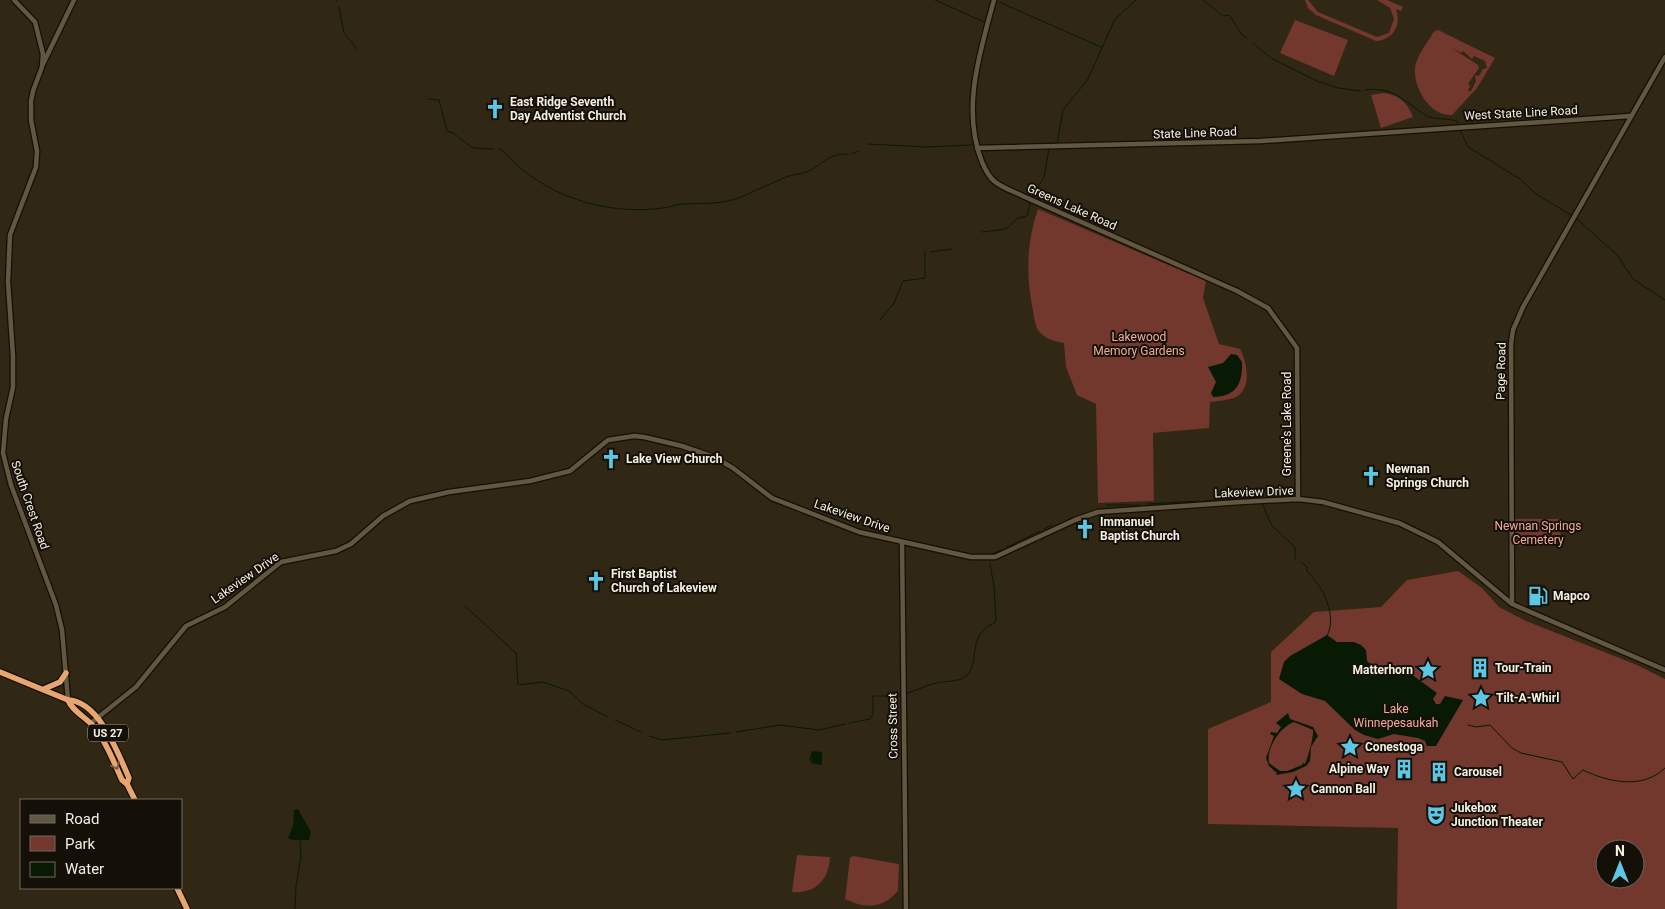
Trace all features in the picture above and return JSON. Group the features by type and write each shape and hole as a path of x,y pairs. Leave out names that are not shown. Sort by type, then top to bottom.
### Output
{"highway":[{"name":"US 27","path":"0,672 68,700 77,700 98,719 114,743 129,778 127,784"},
{"path":"44,689 60,682 66,673"},
{"name":"US 27","path":"68,700 70,706 91,724 106,745 122,780 127,784 134,799"},
{"path":"177,889 187,909"}],"street":[{"name":"South Crest Road","path":"14,0 31,16 38,28 42,43 42,67 31,101 31,120 37,151 36,167 10,235 8,282 13,387 6,419 3,452 4,464 11,485 56,605 62,630 68,700"},
{"path":"42,67 74,0"},
{"name":"Greens Lake Road","path":"994,0 981,48 974,86 972,113 977,148 987,173 994,181 1261,303 1268,308 1297,348"},
{"name":"Page Road","path":"1512,604 1513,490 1510,401 1513,330 1523,308 1665,57"},
{"name":"West State Line Road","path":"1413,130 1631,116"},
{"name":"State Line Road","path":"977,148 1244,141 1413,130"},
{"name":"Greene's Lake Road","path":"1297,348 1298,499"},
{"name":"Lakeview Drive","path":"91,724 136,687 186,626 225,607 281,562 336,551 350,544 398,506 421,498 530,482 570,471 608,440 616,437 644,436 714,457 733,468 772,498 859,532 971,557 995,557 1075,520 1098,512 1298,499 1323,502 1399,523 1438,542 1512,604 1665,670"},
{"name":"Cross Street","path":"902,543 906,909"}],"green space":[{"path":"1305,0 1308,0 1318,12 1377,37 1389,33 1394,19 1390,8 1377,0 1387,0 1403,7 1401,11 1396,9 1398,21 1395,31 1387,38 1376,41 1316,15 1308,8"},
{"path":"1295,20 1348,40 1334,76 1280,53"},
{"path":"1438,30 1495,58 1477,88 1452,115 1444,114 1430,106 1420,92 1415,76 1418,57 1434,31","holes":["1452,48 1462,53 1463,51 1472,59 1474,56 1485,61 1487,68 1483,69 1479,76 1475,75 1476,81 1471,91 1468,91 1470,86 1468,84 1479,68 1478,65"]},
{"path":"1383,93 1393,95 1402,100 1413,117 1381,128 1371,95"},
{"name":"Lakewood Memory Gardens","path":"1038,209 1206,281 1203,298 1219,344 1240,349 1243,355 1247,375 1244,389 1234,398 1210,402 1209,428 1153,433 1154,501 1098,503 1096,404 1077,395 1066,367 1064,343 1043,336 1036,326 1034,318 1029,285 1028,260 1031,234"},
{"name":"Newnan Springs Cemetery","path":"1515,519 1560,519 1561,545 1516,546"},
{"name":"Lake Winnepesaukah","path":"1458,571 1482,588 1499,607 1526,621 1637,665 1665,679 1665,909 1397,909 1398,828 1208,824 1208,729 1271,702 1271,652 1314,612 1381,607 1407,580"},
{"path":"797,855 830,857 827,872 820,884 808,890 792,892"},
{"path":"853,856 899,864 898,891 886,901 873,906 845,899 850,858"}],"water":[{"path":"1231,354 1237,355 1242,362 1239,382 1233,391 1213,397 1211,393 1216,382 1208,367 1223,363"},
{"name":"Lake Winnepesaukah","path":"1327,635 1337,642 1354,642 1361,645 1366,650 1367,661 1375,668 1385,672 1393,666 1400,666 1437,693 1433,699 1436,704 1440,704 1445,696 1463,700 1436,746 1427,746 1425,741 1418,738 1394,734 1378,739 1364,735 1355,730 1325,701 1302,694 1279,679 1284,662 1290,656"},
{"path":"1288,713 1290,719 1313,727 1318,736 1311,747 1310,761 1306,766 1293,772 1276,775 1277,773 1269,766 1266,758 1274,736 1270,734 1271,732 1277,733 1281,727 1276,723","holes":["1294,722 1313,730 1313,737 1305,764 1303,763 1287,771 1280,771 1269,763 1272,745 1284,728"]},
{"path":"812,751 822,752 822,765 811,763 812,759 809,761"},
{"path":"298,809 311,832 309,840 292,840 288,838 293,826 294,810"}],"waterway":[{"path":"935,0 984,22"},
{"path":"1057,144 1063,110 1088,79 1115,19 1136,0"},
{"path":"1203,0 1223,16 1229,15 1242,35 1247,38"},
{"path":"999,2 1101,47"},
{"path":"988,12 991,3"},
{"path":"339,7 344,33 357,49"},
{"path":"1253,43 1271,58 1317,81 1338,88 1361,91"},
{"path":"1365,90 1375,89 1391,92 1428,117 1453,120 1457,121 1458,124"},
{"path":"428,99 439,100 447,131 453,133 473,148 493,149"},
{"path":"1460,130 1468,147 1520,179 1536,194 1571,215"},
{"path":"868,144 926,147 973,145"},
{"path":"499,149 535,179 575,199 618,209 641,210 665,208 681,204 734,200 786,177 808,171 832,157 848,154"},
{"path":"1032,197 1044,177 1049,149"},
{"path":"852,154 859,151"},
{"path":"982,232 1006,229 1018,218 1027,216 1030,203"},
{"path":"1577,219 1618,256 1633,279 1665,300"},
{"path":"930,252 952,249"},
{"path":"880,320 894,303 903,281 925,278 925,251"},
{"path":"1244,498 1260,499"},
{"path":"1205,501 1239,499"},
{"path":"1147,504 1199,501"},
{"path":"1262,503 1272,526 1295,547 1295,559"},
{"path":"1106,505 1139,505"},
{"path":"1044,529 1052,525"},
{"path":"1007,547 1040,531"},
{"path":"992,554 1002,550"},
{"path":"1301,562 1307,567 1307,571 1313,577 1327,601 1331,619 1327,636"},
{"path":"906,694 936,683 962,679 970,671 980,634 995,623 996,619 990,564"},
{"path":"465,606 516,653 518,685 543,682 569,691 583,704 608,717"},
{"path":"849,723 870,719 873,714 873,696 900,696"},
{"path":"615,720 641,732"},
{"path":"736,732 780,725 819,730 845,724"},
{"path":"1468,725 1476,727 1490,725 1512,748 1521,753 1562,762 1573,779 1583,770 1603,778 1625,782 1636,781 1656,775 1665,768"},
{"path":"649,736 662,740 730,733"},
{"path":"295,909 296,886 301,856 300,840"}],"place":[{"name":"East Ridge Seventh Day Adventist Church","path":"495,109"},
{"name":"Lake View Church","path":"611,459"},
{"name":"Newnan Springs Church","path":"1371,476"},
{"name":"Immanuel Baptist Church","path":"1085,529"},
{"name":"First Baptist Church of Lakeview","path":"596,581"},
{"name":"Mapco","path":"1538,596"},
{"name":"Tour-Train","path":"1480,668"},
{"name":"Matterhorn","path":"1428,670"},
{"name":"Tilt-A-Whirl","path":"1481,698"},
{"name":"Conestoga","path":"1350,747"},
{"name":"Alpine Way","path":"1404,769"},
{"name":"Carousel","path":"1439,772"},
{"name":"Cannon Ball","path":"1296,789"},
{"name":"Jukebox Junction Theater","path":"1436,815"}]}
